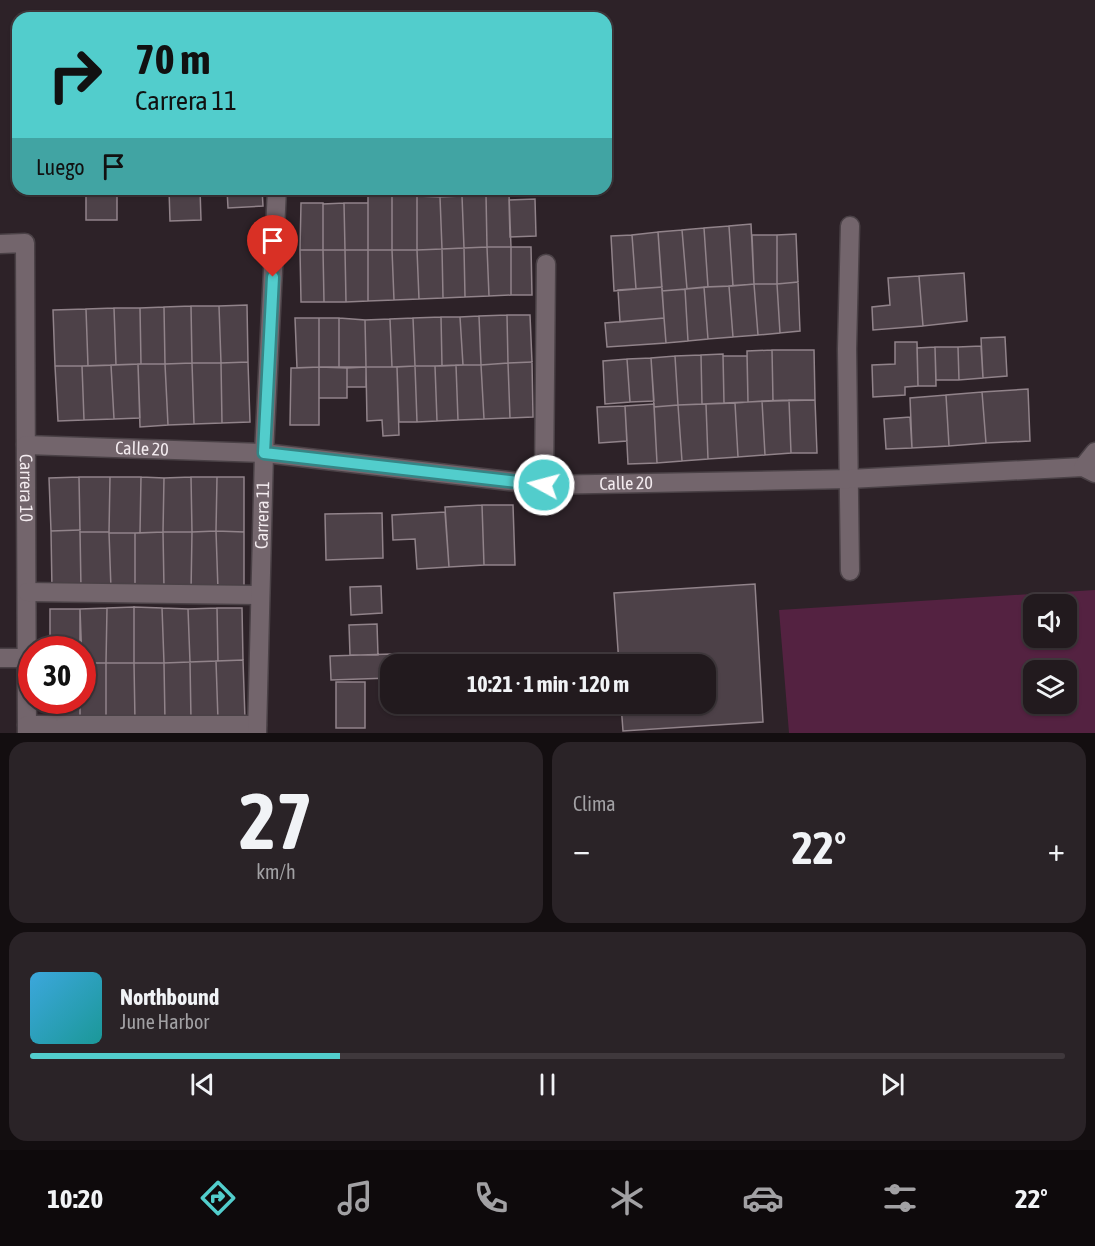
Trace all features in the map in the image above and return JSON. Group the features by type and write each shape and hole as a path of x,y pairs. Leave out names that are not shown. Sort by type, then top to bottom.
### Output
{"street":[{"name":"Carrera 11","path":"257,729 264,453 277,195"},
{"path":"850,226 847,349 850,571"},
{"name":"Carrera 10","path":"0,244 25,243 27,636"},
{"path":"544,485 546,264"},
{"name":"Calle 20","path":"26,445 264,453 544,485 849,479 1089,470"},
{"path":"1089,470 1095,452"},
{"path":"27,592 260,595"},
{"path":"0,658 18,658"},
{"path":"27,729 257,729"}],"shaded area":[{"path":"1095,590 1095,733 789,733 779,610 1023,595 1023,648 1077,648 1077,594 1032,594"}],"building":[{"path":"86,195 117,195 117,220 86,220"},
{"path":"169,195 200,195 201,220 170,221"},
{"path":"227,195 262,195 263,206 228,208"},
{"path":"486,195 487,247 464,248 462,196"},
{"path":"486,195 509,195 511,247 487,247"},
{"path":"368,196 392,196 392,250 368,250"},
{"path":"392,196 417,196 417,250 392,250"},
{"path":"417,196 440,197 442,249 417,250"},
{"path":"462,196 464,248 442,249 440,197"},
{"path":"535,199 536,236 510,237 509,200"},
{"path":"301,203 323,203 323,250 300,250"},
{"path":"344,203 368,203 368,250 345,250"},
{"path":"344,203 345,250 323,250 323,204"},
{"path":"751,224 754,284 733,286 729,226"},
{"path":"729,226 733,286 708,287 704,228"},
{"path":"704,228 708,287 687,289 682,230"},
{"path":"682,230 687,289 662,291 658,232"},
{"path":"658,232 662,287 636,289 632,235"},
{"path":"796,234 798,282 777,284 777,235"},
{"path":"632,235 636,289 614,291 611,236"},
{"path":"752,235 777,235 777,284 754,284"},
{"path":"487,247 511,247 511,295 489,296"},
{"path":"487,247 489,296 465,297 464,248"},
{"path":"511,247 531,247 532,295 511,295"},
{"path":"464,248 465,297 443,298 442,249"},
{"path":"442,249 443,298 419,299 417,250"},
{"path":"300,250 323,250 324,302 301,302"},
{"path":"323,250 345,250 346,302 324,302"},
{"path":"345,250 368,250 368,301 346,302"},
{"path":"368,250 392,250 394,300 368,301"},
{"path":"392,250 417,250 419,299 394,300"},
{"path":"964,273 967,321 923,326 919,276"},
{"path":"919,276 923,326 873,330 872,307 890,305 888,278"},
{"path":"798,282 800,331 780,333 777,284"},
{"path":"754,284 758,335 733,337 729,286"},
{"path":"754,284 777,284 780,333 758,335"},
{"path":"729,286 733,337 708,339 704,287"},
{"path":"662,287 664,318 620,322 618,290"},
{"path":"704,287 708,339 688,341 685,289"},
{"path":"685,289 688,341 666,343 662,291"},
{"path":"247,305 248,362 221,363 219,306"},
{"path":"191,306 192,363 165,364 164,307"},
{"path":"191,306 219,306 221,363 192,363"},
{"path":"164,307 165,364 141,364 140,308"},
{"path":"114,308 116,365 88,366 86,309"},
{"path":"114,308 140,308 141,364 116,365"},
{"path":"86,309 88,366 55,366 53,310"},
{"path":"507,315 530,315 532,362 508,363"},
{"path":"507,315 508,363 481,365 479,316"},
{"path":"479,316 481,365 463,365 460,317"},
{"path":"441,317 460,317 463,365 442,366"},
{"path":"441,317 442,366 415,366 413,318"},
{"path":"295,318 319,318 319,367 297,368"},
{"path":"319,318 339,318 339,367 319,367"},
{"path":"339,318 365,320 366,367 339,367"},
{"path":"413,318 415,366 392,367 390,319"},
{"path":"664,318 666,343 607,347 605,323"},
{"path":"390,319 392,367 366,367 365,320"},
{"path":"1005,337 1007,376 983,378 981,338"},
{"path":"895,342 917,342 918,386 905,387 905,395 873,397 872,365 895,364"},
{"path":"981,346 983,378 959,380 958,347"},
{"path":"935,347 936,386 918,386 917,348"},
{"path":"935,347 958,347 959,380 936,380"},
{"path":"772,350 814,350 815,400 773,401"},
{"path":"772,350 773,401 748,402 747,351"},
{"path":"723,354 724,403 702,404 701,355"},
{"path":"701,355 702,404 678,405 675,356"},
{"path":"675,356 678,405 654,407 651,358"},
{"path":"723,356 747,356 748,402 724,403"},
{"path":"651,358 654,401 630,402 627,359"},
{"path":"627,359 630,402 605,404 603,361"},
{"path":"248,362 250,422 222,423 221,363"},
{"path":"532,362 533,417 510,418 508,363"},
{"path":"192,363 221,363 222,423 194,424"},
{"path":"192,363 194,424 168,425 165,364"},
{"path":"508,363 510,418 484,419 481,365"},
{"path":"138,364 165,364 168,425 140,427"},
{"path":"138,364 140,418 114,419 111,365"},
{"path":"111,365 114,419 84,420 82,366"},
{"path":"456,365 458,420 437,421 435,366"},
{"path":"456,365 481,365 484,419 458,420"},
{"path":"55,366 82,366 84,420 58,421"},
{"path":"415,366 417,422 399,422 397,367"},
{"path":"415,366 435,366 437,421 417,422"},
{"path":"319,367 347,368 347,398 319,398"},
{"path":"319,367 319,425 290,425 291,368"},
{"path":"366,367 366,387 347,387 347,368"},
{"path":"366,367 397,367 399,435 383,436 382,420 367,421"},
{"path":"1028,389 1030,441 986,443 982,392"},
{"path":"982,392 986,443 949,446 946,395"},
{"path":"946,395 949,446 912,448 910,398"},
{"path":"789,400 791,453 765,455 762,401"},
{"path":"789,400 815,400 817,453 791,453"},
{"path":"762,401 765,455 738,457 735,403"},
{"path":"735,403 738,457 708,459 706,404"},
{"path":"654,404 657,463 628,464 625,406"},
{"path":"706,404 708,459 682,461 678,405"},
{"path":"678,405 682,461 657,463 654,407"},
{"path":"625,406 627,441 599,443 597,407"},
{"path":"910,417 912,448 886,449 884,419"},
{"path":"79,477 110,477 109,532 80,532"},
{"path":"79,477 80,530 51,531 49,478"},
{"path":"110,477 141,477 140,533 109,533"},
{"path":"141,477 164,478 163,532 140,533"},
{"path":"191,477 217,477 216,531 192,532"},
{"path":"191,477 192,532 163,532 164,478"},
{"path":"217,477 244,477 244,532 216,531"},
{"path":"482,505 484,565 449,567 445,507"},
{"path":"482,505 513,505 515,565 484,565"},
{"path":"445,512 449,567 417,569 415,539 393,540 392,515"},
{"path":"382,513 383,558 326,560 325,514"},
{"path":"80,530 81,589 52,590 51,531"},
{"path":"216,531 218,590 191,592 192,532"},
{"path":"216,531 244,532 244,589 218,590"},
{"path":"80,532 109,532 111,589 81,589"},
{"path":"163,532 164,588 135,589 135,533"},
{"path":"163,532 192,532 191,592 164,588"},
{"path":"109,533 135,533 135,593 111,589"},
{"path":"755,584 763,722 623,731 622,714 716,714 716,654 618,654 614,593"},
{"path":"381,586 382,613 351,615 350,587"},
{"path":"134,607 162,608 164,663 134,663"},
{"path":"134,607 134,663 106,663 107,608"},
{"path":"107,608 106,663 96,663 96,636 81,636 80,609"},
{"path":"162,608 188,609 190,662 164,663"},
{"path":"217,608 242,608 243,660 218,661"},
{"path":"217,608 218,661 190,662 188,609"},
{"path":"50,609 80,609 80,636 50,636"},
{"path":"377,624 378,655 350,655 349,625"},
{"path":"380,654 380,678 331,680 330,656"},
{"path":"243,660 245,719 218,720 216,661"},
{"path":"216,661 218,720 191,720 190,662"},
{"path":"190,662 191,720 165,721 164,663"},
{"path":"96,663 106,663 106,721 80,722 80,714 96,714"},
{"path":"106,663 134,663 135,721 106,721"},
{"path":"134,663 164,663 165,721 135,721"},
{"path":"336,682 365,682 365,728 336,728"},
{"path":"49,714 80,714 80,722 49,722"}],"route":[{"path":"273,277 264,453 544,485"}]}
